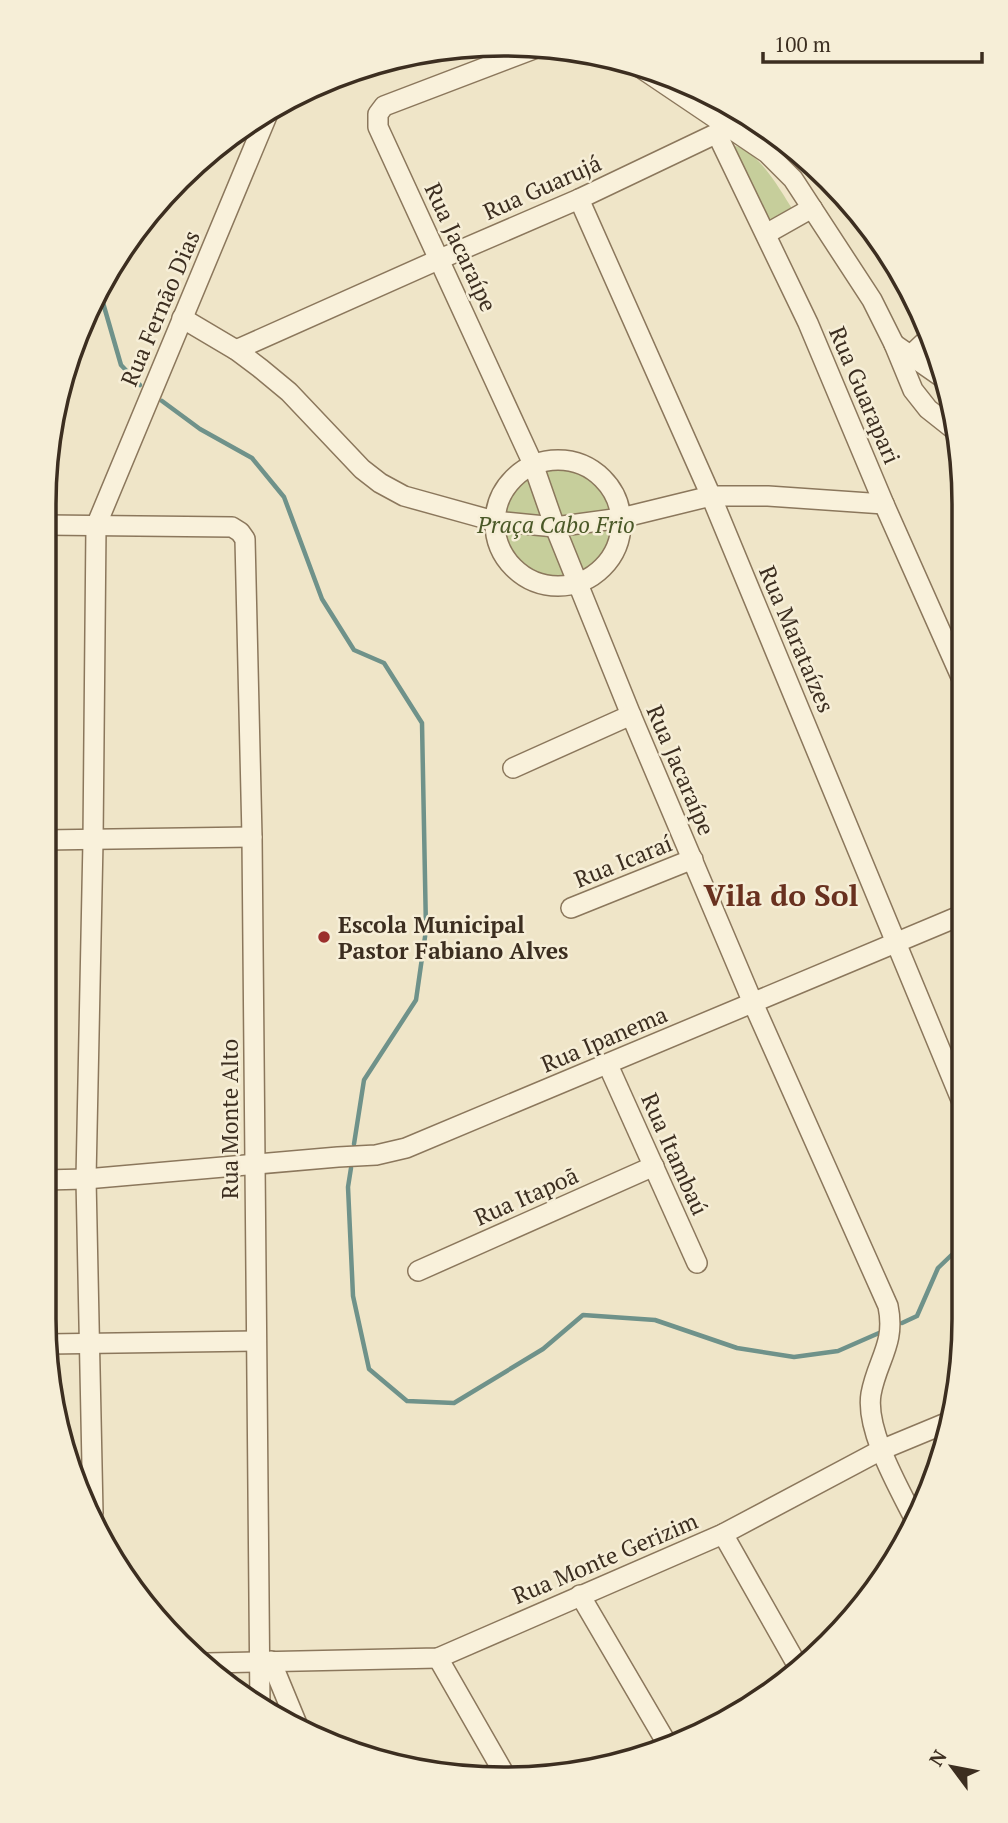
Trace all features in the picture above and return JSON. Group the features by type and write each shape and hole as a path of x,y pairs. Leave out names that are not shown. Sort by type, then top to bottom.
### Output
{"street":[{"name":"Rua Jacaraípe","path":"514,56 384,106 378,114 379,127 533,464 555,527 631,715 753,1003 888,1306 890,1332 870,1402 881,1450 910,1509"},
{"path":"664,86 723,131 767,153 793,179 872,300 894,344 907,363 913,390 928,408 943,419"},
{"name":"Rua Guarujá","path":"236,350 579,199 739,123"},
{"name":"Rua Fernão Dias","path":"96,526 262,127"},
{"name":"Rua Guarapari","path":"723,131 952,657"},
{"name":"Rua Marataízes","path":"579,199 711,496 952,1078"},
{"path":"766,234 812,208"},
{"path":"182,318 236,350 289,392 362,469 380,484 404,496 494,521 555,527 621,518 711,496 768,496 884,503"},
{"path":"907,363 923,345"},
{"path":"907,363 932,374"},
{"path":"553,459 573,461 591,468 606,482 617,499 621,518 619,539 611,558 597,573 579,583 559,587 538,584 520,574 506,560 496,541 494,521 497,503 505,486 518,473 533,464 553,459"},
{"path":"56,525 96,526 86,1179 93,1496"},
{"name":"Rua Monte Alto","path":"96,526 232,527 240,531 245,539 252,837 256,1341 264,1661 261,1695"},
{"path":"513,768 631,715"},
{"path":"56,840 252,837"},
{"name":"Rua Icaraí","path":"571,908 692,859"},
{"name":"Rua Ipanema","path":"56,1180 376,1155 406,1148 952,919"},
{"name":"Rua Itambaú","path":"608,1065 697,1263"},
{"name":"Rua Itapoã","path":"418,1271 654,1166"},
{"path":"57,1344 256,1341"},
{"name":"Rua Monte Gerizim","path":"216,1662 438,1658 723,1534 881,1450 939,1426"},
{"path":"723,1534 794,1660"},
{"path":"580,1595 663,1737"},
{"path":"438,1658 500,1767"},
{"path":"264,1661 291,1713"}],"green space":[{"path":"727,145 737,146 757,159 793,210 768,226"},
{"name":"Praça Cabo Frio","path":"557,466 579,471 598,483 610,502 615,524 610,546 598,565 579,577 557,582 535,577 516,565 504,546 499,524 504,502 516,483 535,471"}],"waterway":[{"path":"103,304 121,365 140,385"},
{"path":"162,401 200,429 252,458 284,497 322,599 354,650 384,663 422,723 426,930 416,1000 364,1080 354,1144"},
{"path":"351,1168 348,1187 353,1296 369,1369 407,1401 454,1403 543,1349 583,1315 655,1320 737,1348 794,1357 838,1351 879,1333"},
{"path":"902,1323 917,1316 938,1268 952,1255"}],"place":[{"name":"Escola Municipal Pastor Fabiano Alves","path":"324,937"}],"district":[{"name":"Vila do Sol","path":"781,895"}]}
